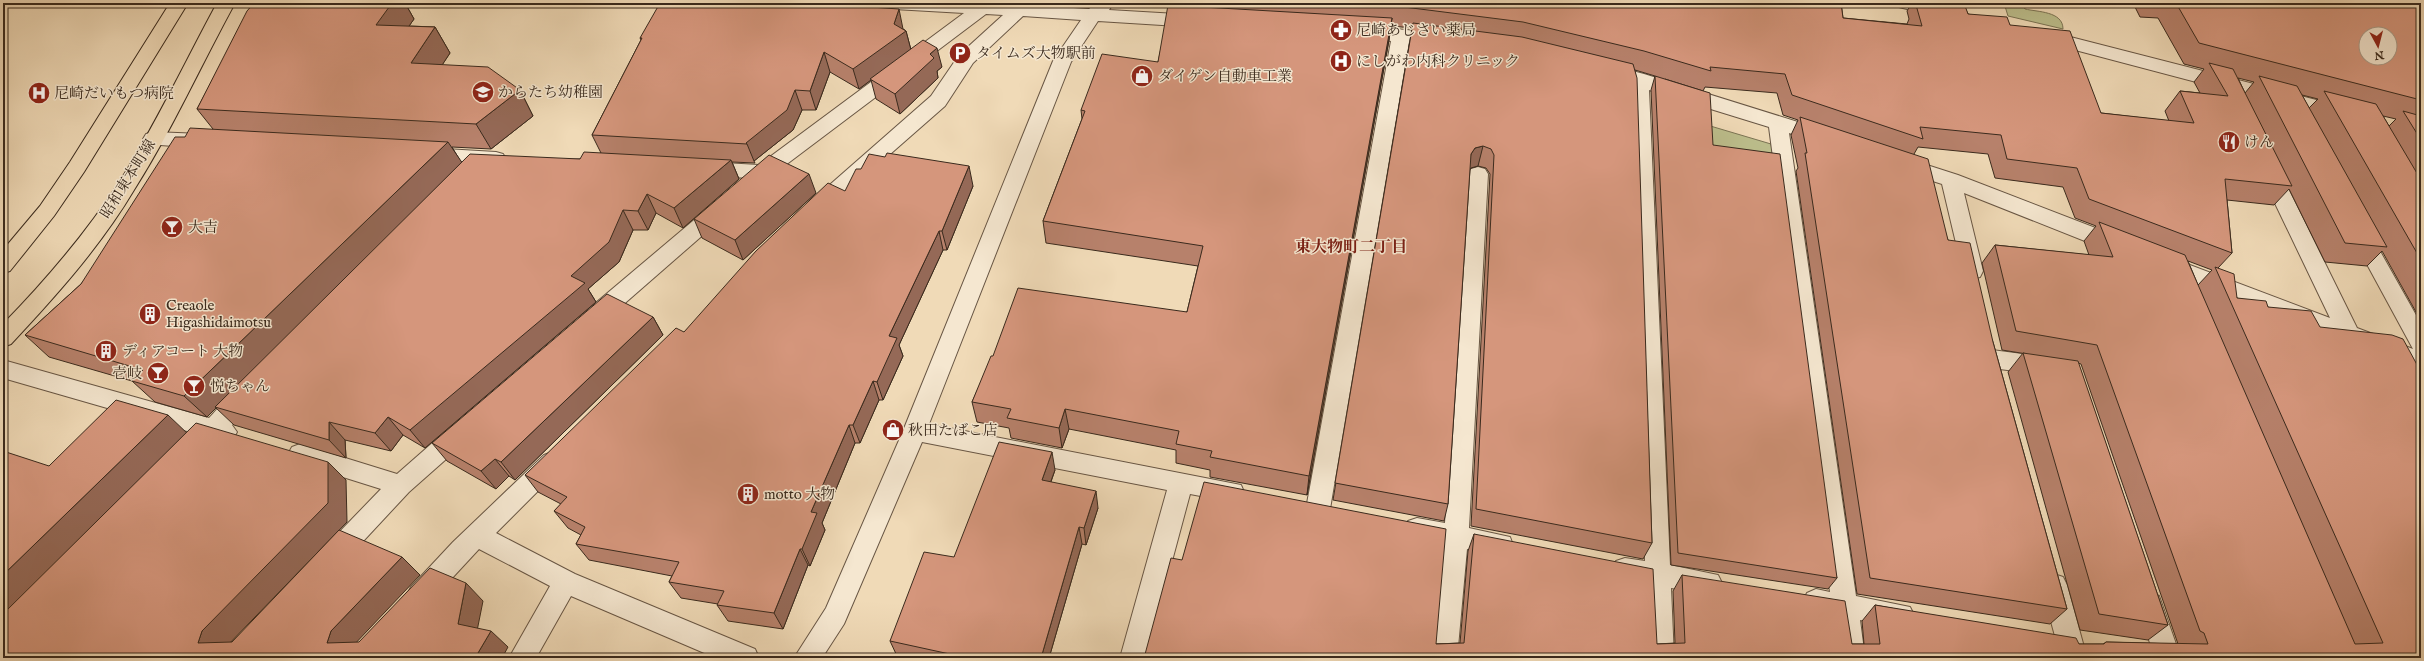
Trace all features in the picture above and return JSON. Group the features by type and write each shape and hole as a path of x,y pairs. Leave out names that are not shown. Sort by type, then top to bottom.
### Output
{"main road":[{"path":"3,265 37,223 77,167 178,3"},
{"name":"昭和東本町線","path":"3,338 73,261 112,209 153,139 226,3"}],"street":[{"path":"894,3 985,5 1018,10 1100,9 1211,22"},
{"path":"1905,3 1956,15"},
{"path":"576,333 763,172 985,5"},
{"path":"807,658 835,616 915,431 1062,61 1100,9"},
{"path":"799,223 938,101 966,59 1018,10"},
{"path":"1345,31 1401,34 1456,41"},
{"path":"2032,33 2360,118"},
{"path":"1341,513 1307,506 1401,34"},
{"path":"1592,68 1637,78 1838,142"},
{"path":"1637,78 1641,97 1661,658"},
{"path":"2226,83 2236,103"},
{"path":"2288,99 2298,121"},
{"path":"1778,122 1852,658"},
{"path":"153,139 221,143"},
{"path":"411,154 514,160"},
{"path":"2261,154 2348,333"},
{"path":"460,181 483,158"},
{"path":"1883,158 1951,180 2421,362"},
{"path":"685,168 763,172"},
{"path":"1444,658 1456,536 1478,174"},
{"path":"1951,180 1976,289"},
{"path":"2352,219 2421,344"},
{"path":"2178,268 2190,298"},
{"path":"1987,336 1998,382"},
{"path":"2391,351 2407,380"},
{"path":"1992,359 2064,369"},
{"path":"3,369 214,428 244,438"},
{"path":"180,462 258,383"},
{"path":"316,573 400,485 479,417"},
{"path":"915,431 1257,497"},
{"path":"404,613 477,536 567,447"},
{"path":"281,449 400,485"},
{"path":"1133,658 1181,482"},
{"path":"1394,524 1526,550"},
{"path":"477,536 566,582 746,658"},
{"path":"1603,564 1735,588"},
{"path":"2049,566 2071,646"},
{"path":"522,658 566,582"},
{"path":"2142,582 2163,657"},
{"path":"1789,597 1922,618"}],"green space":[{"path":"2004,3 2022,3 2025,9 2048,13 2059,19 2062,23 2063,29 2008,16"},
{"path":"1707,125 1771,144 1776,173 1711,158"}],"building":[{"path":"254,3 392,3 376,25 435,27 411,63 488,67 520,90 476,124 197,109 247,11"},
{"path":"660,3 814,3 899,9 894,24 906,31 853,69 824,52 810,91 795,90 787,110 746,143 747,144 592,135 642,38 640,38"},
{"path":"1336,3 1841,3 1843,18 1922,26 1916,5 1921,6 1920,3 1964,3 1968,14 2007,17 2010,25 2070,31 2101,113 2194,123 2180,91 2228,96 2209,63 2233,69 2292,186 2225,179 2232,253 2089,199 2077,168 2007,159 2001,135 1920,127 1923,139 1792,95 1785,74 1710,67 1711,71 1644,51 1523,22 1404,7"},
{"path":"2176,3 2421,3 2421,100 2199,43"},
{"path":"1168,5 1392,18 1309,476 1210,457 1212,451 1176,444 1179,431 1065,409 1059,428 1007,418 1011,409 972,402 991,356 993,356 1018,288 1187,312 1203,246 1043,221 1085,111 1081,110 1102,54 1158,62"},
{"path":"1413,23 1522,37 1633,64 1637,78 1652,543 1476,509 1494,155 1491,149 1483,146 1475,148 1471,154 1448,504 1335,483"},
{"path":"923,40 937,48 930,54 934,58 895,94 870,79"},
{"path":"1655,76 1710,93 1713,145 1780,154 1837,578 1678,553"},
{"path":"2259,76 2297,86 2387,247 2345,243"},
{"path":"2324,91 2376,104 2421,180 2421,260"},
{"path":"2403,111 2421,116 2421,140"},
{"path":"1800,117 1928,159 1948,240 1970,243 1993,342 2067,609 1870,578 1805,153 1807,153"},
{"path":"190,128 448,142 184,396 132,381 143,370 25,335 81,284 175,137 185,137"},
{"path":"584,152 731,160 674,208 647,194 638,211 623,210 609,242 571,276 585,283 410,430 388,417 375,433 329,422 329,440 215,407 470,154 580,159"},
{"path":"887,153 969,166 942,231 939,231 889,336 897,338 877,382 873,381 853,425 849,425 811,512 817,513 802,549 800,549 774,613 717,605 724,591 669,582 679,562 576,544 585,527 554,511 567,497 525,475 676,328 684,332 756,251 828,183 845,191 856,169 861,169 869,154 885,157"},
{"path":"769,155 809,174 735,240 694,219"},
{"path":"2099,222 2185,255 2355,644 2383,643 2215,267 2234,274 2237,298 2266,301 2268,307 2311,311 2320,327 2392,335 2403,339 2421,372 2421,658 1144,658 1171,558 1182,560 1204,482 1446,529 1436,644 1464,643 1474,534 1653,569 1657,644 1685,643 1682,575 1845,601 1852,644 1880,644 1875,605 2076,638 2079,644 2104,644 2106,642 2208,644 2204,633 2200,631 2097,345 2016,331 1995,245 2113,257"},
{"path":"607,294 653,317 501,462 495,459 481,471 432,443"},
{"path":"2023,353 2078,361 2168,625 2099,614"},
{"path":"116,400 168,415 3,575 3,451 49,466"},
{"path":"196,423 328,462 328,503 202,631 198,643 232,642 339,530 402,557 331,631 327,643 359,642 430,568 466,583 458,624 491,631 475,658 3,658 3,614"},
{"path":"999,442 1052,452 1042,480 1096,491 1084,528 1079,527 1041,658 998,658 974,654 972,658 968,658 890,641 924,552 954,557"}],"place":[{"name":"尼崎あじさい薬局","path":"1341,30"},
{"name":"タイムズ大物駅前","path":"960,53"},
{"name":"にしがわ内科クリニック","path":"1341,61"},
{"name":"ダイゲン自動車工業","path":"1142,76"},
{"name":"からたち幼稚園","path":"483,92"},
{"name":"尼崎だいもつ病院","path":"39,93"},
{"name":"けん","path":"2229,142"},
{"name":"大吉","path":"172,227"},
{"name":"Creaole Higashidaimotsu","path":"150,314"},
{"name":"ディアコート 大物","path":"106,351"},
{"name":"壱岐","path":"158,373"},
{"name":"悦ちゃん","path":"194,386"},
{"name":"秋田たばこ店","path":"893,430"},
{"name":"motto 大物","path":"748,494"}],"district":[{"name":"東大物町二丁目","path":"1351,248"}]}
